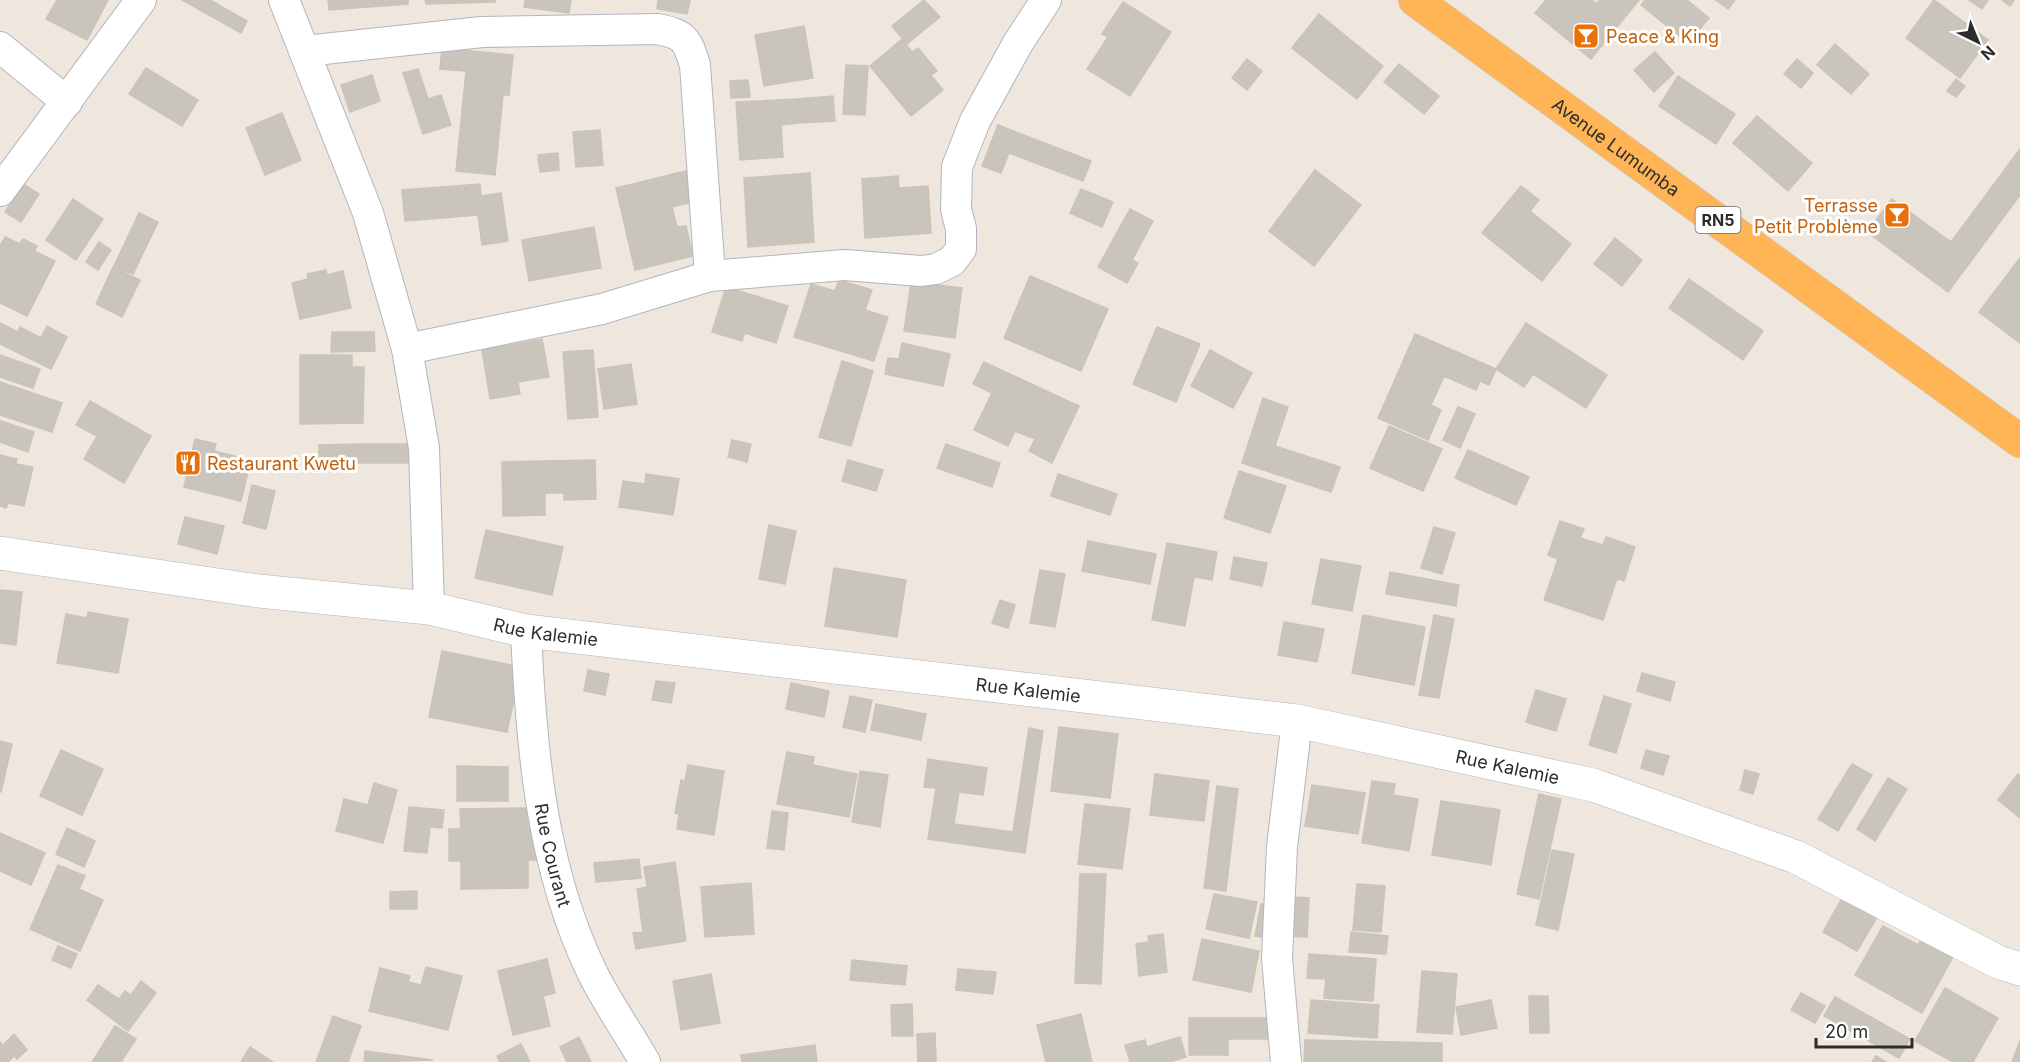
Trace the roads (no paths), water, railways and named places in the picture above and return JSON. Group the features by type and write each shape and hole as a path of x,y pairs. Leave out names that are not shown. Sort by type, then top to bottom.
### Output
{"highway":[{"name":"Avenue Lumumba","path":"1415,0 2020,441"}],"street":[{"path":"0,191 141,0"},
{"path":"284,0 368,213 407,349 424,448 429,608"},
{"path":"407,349 602,309 710,276 845,264 921,271 936,269 952,261 961,249 961,229 956,209 957,167 975,121 1018,43 1046,0"},
{"path":"305,51 482,32 658,29 679,34 689,45 695,65 710,276"},
{"path":"0,47 67,102"},
{"name":"Rue Kalemie","path":"0,553 259,591 429,608 526,631 1297,720 1593,785 1796,857 1998,962 2020,969"},
{"name":"Rue Courant","path":"526,631 531,733 544,818 563,900 592,973 645,1062"},
{"path":"1286,1062 1277,958 1282,847 1297,720"}],"place":[{"name":"Peace & King","path":"1586,36"},
{"name":"Terrasse Petit Problème","path":"1897,215"},
{"name":"Restaurant Kwetu","path":"188,463"}]}
